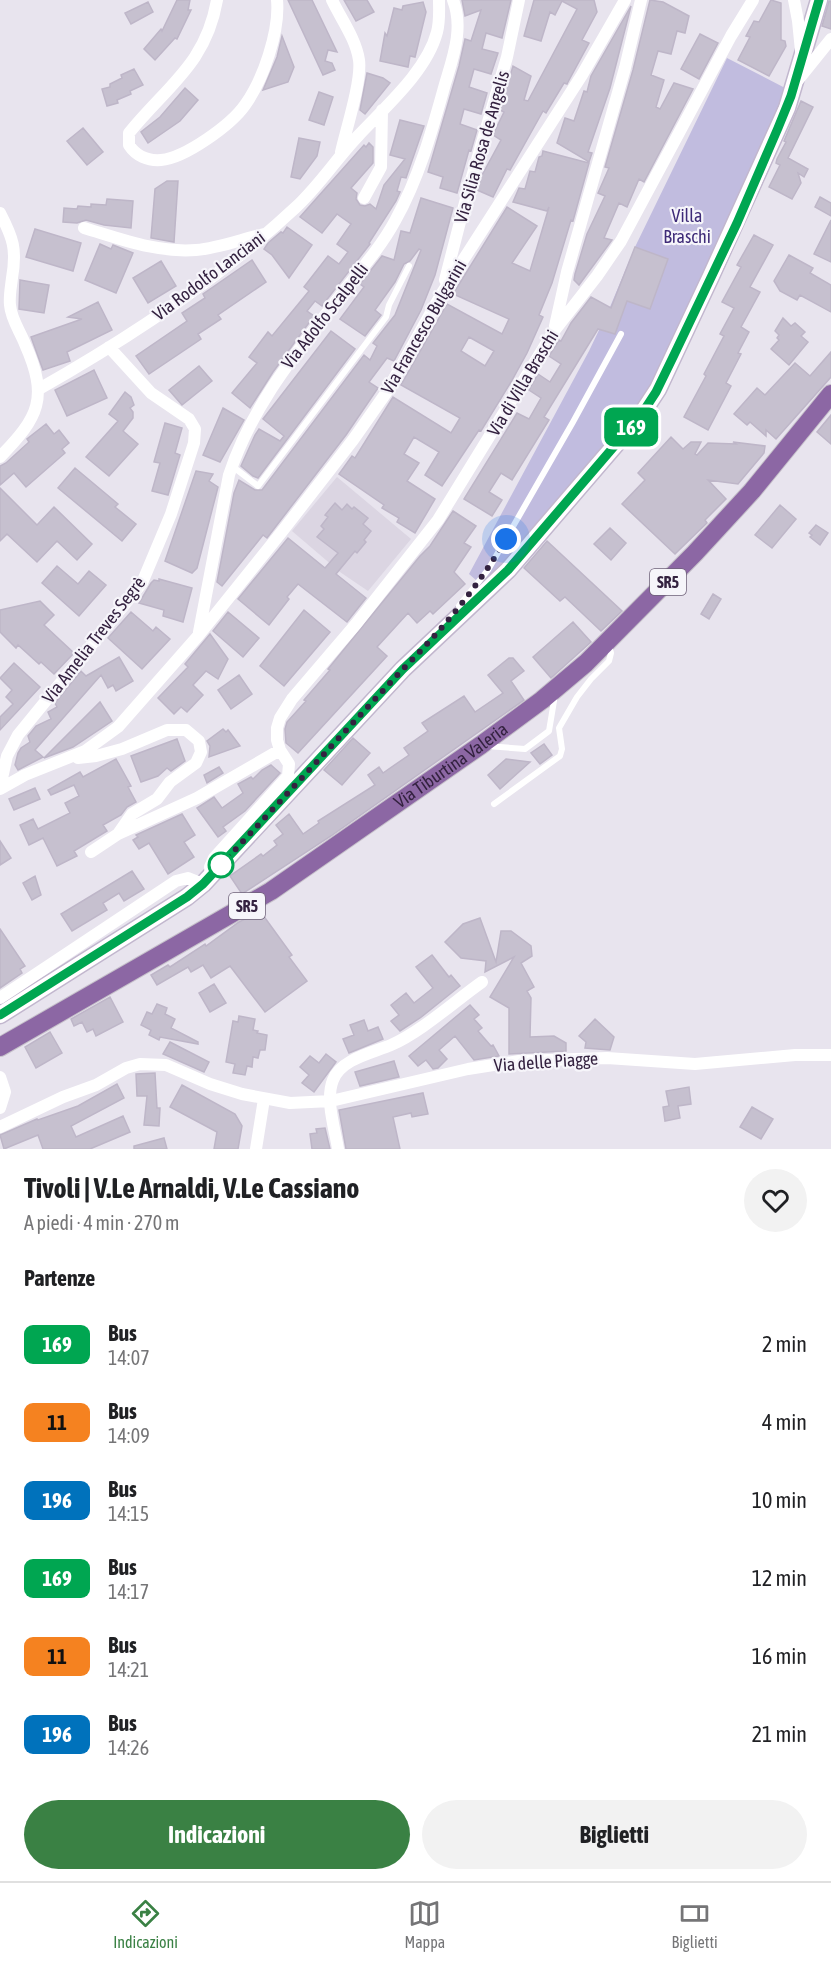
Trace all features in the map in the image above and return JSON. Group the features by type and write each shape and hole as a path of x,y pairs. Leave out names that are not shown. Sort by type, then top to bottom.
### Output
{"main road":[{"name":"Via Tiburtina Valeria","path":"0,1047 260,898 481,745 556,688 672,578 735,510 831,394"}],"street":[{"path":"217,0 213,20 199,52 129,134 129,145 143,158 163,160 179,154 219,130 241,111 264,68 277,19 277,0"},
{"path":"332,0 359,62 358,78 341,156"},
{"name":"Via Rodolfo Lanciani","path":"39,389 109,348 245,253 307,197 408,81 429,53 438,28 439,0"},
{"name":"Via Adolfo Scalpelli","path":"198,636 232,466 247,427 275,382 372,256 396,220 426,154 454,53 458,29 457,11 453,0"},
{"name":"Via Silia Rosa de Angelis","path":"442,293 469,187 507,57 519,0"},
{"name":"Via Francesco Bulgarini","path":"71,758 100,742 126,719 198,636 353,440 386,393 442,293 582,75 625,0"},
{"path":"554,331 567,272 625,68 641,0"},
{"name":"Via di Villa Braschi","path":"207,880 214,858 288,776 289,764 280,750 277,728 292,699 356,624 438,520 554,331 621,241 730,36 753,0"},
{"path":"794,0 801,59"},
{"path":"0,1015 187,897 207,880 395,677 432,639 477,602 508,570 625,435 651,400 737,223 788,104 819,0"},
{"path":"795,84 831,39"},
{"path":"364,198 381,167 382,110"},
{"path":"0,213 11,233 14,247 10,306 34,367 39,389 36,409 28,425 0,457"},
{"path":"84,228 142,246 181,250 211,248 266,233"},
{"name":"Via Amelia Treves Segrè","path":"0,788 7,756 18,735 142,583 171,514 194,443 195,429 189,419 151,393 109,348"},
{"path":"0,788 25,775 71,758 96,756 167,729 184,729 198,739 201,752 196,763 170,782 157,799 132,814 118,834"},
{"path":"92,852 118,834 197,798 280,750"},
{"path":"0,998 176,881 188,878 207,880"},
{"path":"338,1149 331,1101 332,1081 336,1074 347,1065 404,1038 482,981"},
{"name":"Via delle Piagge","path":"0,1127 63,1097 96,1085 126,1068 140,1064 166,1065 210,1084 264,1100 290,1103 331,1101 468,1069 519,1061 607,1058 696,1064 831,1054"},
{"path":"0,1077 5,1092 0,1108"},
{"path":"256,1149 264,1100"}],"lane":[{"path":"232,466 258,486 386,317 388,305 409,266"},
{"path":"432,639 488,570 621,334"},
{"path":"494,804 561,755 560,728 577,697 609,661 611,653 608,641"},
{"path":"481,745 525,749 549,731 556,688"}],"shaded area":[{"path":"337,477 411,539 368,591 340,572 292,531"}],"green space":[{"name":"Villa Braschi","path":"727,58 787,89 722,241 684,313 647,398 484,587 469,574 589,351 635,247"}],"building":[{"path":"177,0 190,0 188,10 191,10 177,39 175,38 155,60 144,49 161,29 162,31"},
{"path":"288,0 312,0 337,52 328,50 325,61 332,63 335,70 323,75"},
{"path":"344,0 367,0 374,12 356,21"},
{"path":"462,0 511,0 502,38 486,33 482,49 498,53 491,74 474,69 469,87 487,93 481,114 464,109 460,124 477,130 457,193 440,188 443,177 428,172 465,39 471,41 481,10 465,16"},
{"path":"534,0 594,0 597,12 582,40 589,43 567,84 564,83 546,113 543,111 510,170 507,169 493,197 477,190 481,177 501,140 493,135 504,112 500,110 513,66 531,76 524,100 528,101 577,9 562,1 555,15 550,12 541,41 524,36"},
{"path":"650,0 663,2 689,16 685,33 677,31 671,54 658,51 651,75 664,80 656,107 660,109 674,83 693,89 644,182 639,179 627,207 619,203 604,238 612,240 579,285 574,280 575,274 587,234 605,196 598,193 609,168 605,167"},
{"path":"771,0 781,3 781,40 785,41 786,46 769,76 738,60 750,37 746,36 754,21 759,22"},
{"path":"829,1 831,1 831,29 822,26"},
{"path":"148,2 153,12 131,24 125,13"},
{"path":"423,2 426,12 415,57 410,56 408,67 380,61 385,33 387,36 394,8 402,10 403,6"},
{"path":"631,6 610,88 588,152 592,153 589,162 557,143 565,118 574,121 584,91 587,92 591,76"},
{"path":"700,34 718,43 699,79 681,69"},
{"path":"282,36 294,67 288,82 263,90 277,57"},
{"path":"134,69 143,85 117,100 118,103 107,106 102,89 110,87 110,84 122,78 121,75"},
{"path":"367,73 390,83 365,114 360,110"},
{"path":"185,88 198,100 180,121 148,143 141,132 160,117"},
{"path":"319,92 333,97 324,125 309,120"},
{"path":"801,101 813,107 788,158 808,169 804,177 798,173 801,183 792,199 769,187 780,165 776,163 777,159 786,142 784,141"},
{"path":"400,120 424,126 406,178 401,177 397,191 400,192 396,201 370,244 322,306 315,301 307,311 314,316 250,408 232,393 257,363 249,357 268,332 272,336 309,291 304,287 328,256 339,264 348,252 337,244 351,224 337,214 322,233 300,217 364,145 366,147 369,143 373,147 373,163 351,188 357,193 356,199 360,205 370,204 376,209 384,185 405,159 390,155"},
{"path":"83,128 103,152 87,165 67,141"},
{"path":"299,138 320,142 317,156 300,179 291,177"},
{"path":"543,151 589,163 573,221 571,220 552,283 539,315 543,317 511,382 481,431 479,430 442,486 425,475 439,452 414,437 404,454 419,463 407,481 435,499 415,533 397,522 399,518 382,508 384,505 339,474 352,456 355,458 393,397 451,433 460,418 401,385 447,304 502,334 509,319 453,294 507,207 537,226 512,263 530,271 549,207 547,211 513,202 519,188 525,189 530,171 535,172 539,157 542,156","holes":["469,337 494,351 485,366 461,351"]},
{"path":"167,181 178,181 174,242 151,238 155,189"},
{"path":"820,197 831,203 831,216 815,207"},
{"path":"421,198 453,208 435,275 421,310 394,361 387,358 369,382 378,388 346,435 267,538 263,535 222,586 217,582 234,493 239,480 255,490 262,490 364,355 370,360 377,346 373,343 395,315 421,250 419,249 410,261 404,264 395,282 375,310 381,315 365,336 340,319 364,287 360,284 382,256 394,260 401,231 410,233"},
{"path":"107,199 133,201 131,228 86,220 77,223 63,222 64,208 91,207 91,204 106,205"},
{"path":"831,220 831,262 814,254"},
{"path":"287,227 312,245 289,278 272,255 264,249"},
{"path":"35,229 81,243 73,271 26,257"},
{"path":"754,235 773,245 750,287 760,292 741,327 749,332 726,383 731,386 708,430 684,417 724,336 720,334 734,308 722,302 741,267 737,265"},
{"path":"100,244 111,249 113,245 133,253 116,293 85,280"},
{"path":"635,247 668,259 650,309 627,301 615,334 598,329 544,417 549,420 512,480 501,473 489,492 502,500 492,516 464,499 517,413 529,419 541,398 529,390 538,374 550,382 561,364 549,356 591,297 611,308"},
{"path":"789,255 813,268 810,273 831,285 831,312 800,295 797,300 780,291 774,281"},
{"path":"252,260 266,282 218,315 221,319 198,334 201,339 149,374 136,356 187,321 182,313 205,298 203,294"},
{"path":"161,261 176,286 148,303 133,278"},
{"path":"20,280 49,285 44,313 19,309"},
{"path":"98,302 112,330 67,352 70,361 43,370 31,337 82,319 68,317"},
{"path":"783,318 791,326 795,323 805,332 801,336 808,342 789,365 771,349 779,340 777,338 779,335 775,331"},
{"path":"331,331 355,349 258,478 253,476 241,466 259,429 280,441 284,436 263,419"},
{"path":"831,352 831,377 776,439 766,430 766,436 750,422 747,425 734,414 757,388 765,395 795,363 810,376"},
{"path":"199,366 212,381 182,405 169,390"},
{"path":"94,370 107,398 67,416 55,390"},
{"path":"125,392 131,397 134,405 130,408 133,418 123,431 138,444 109,476 86,457 118,421 109,414"},
{"path":"223,408 244,420 220,462 203,455"},
{"path":"831,415 831,444 817,432"},
{"path":"165,423 182,428 175,453 180,455 168,495 152,491 160,463 154,462"},
{"path":"46,424 54,434 59,430 69,443 62,449 65,453 26,487 14,473 0,485 0,466 29,442 27,439"},
{"path":"671,437 683,449 691,442 701,442 695,454 697,455 708,443 736,444 733,442 765,446 764,453 738,484 708,480 726,499 705,520 707,523 675,554 622,504 645,480 638,473"},
{"path":"75,468 118,504 115,507 136,524 122,541 58,488"},
{"path":"196,471 213,474 209,481 218,487 197,568 192,573 165,561"},
{"path":"0,488 37,525 54,507 92,544 77,560 57,541 37,562 7,534 0,541"},
{"path":"335,503 342,510 347,504 352,509 354,507 368,518 363,524 371,531 364,540 366,542 357,553 355,551 336,574 366,598 347,622 298,584 269,625 238,599 288,538 325,568 338,553 317,537 324,529 321,526 328,517 325,515"},
{"path":"780,505 796,519 772,548 755,535"},
{"path":"453,511 476,526 464,543 471,547 454,572 465,584 433,614 430,611 417,623 408,613 377,647 387,656 298,753 286,743 287,722 430,546"},
{"path":"816,525 828,533 820,545 810,537 812,535 809,533"},
{"path":"610,528 626,543 611,560 594,544"},
{"path":"547,541 622,611 601,631 565,597 560,601 524,568"},
{"path":"57,566 78,584 89,571 106,585 79,616 42,583"},
{"path":"159,579 192,588 183,622 163,616 164,610 139,603 151,583"},
{"path":"713,594 721,599 709,619 701,614"},
{"path":"40,601 54,615 44,625 74,653 54,674 18,645 16,648 0,632 0,610"},
{"path":"304,610 330,632 284,686 260,666"},
{"path":"131,612 153,631 156,627 170,639 142,669 108,638"},
{"path":"228,612 259,638 243,657 213,631"},
{"path":"573,622 591,642 551,678 533,657"},
{"path":"210,634 228,659 218,679 206,671 193,685 203,695 187,712 181,707 174,714 158,698 188,667 185,664"},
{"path":"119,657 133,681 116,691 113,685 108,688 101,675 35,750 43,757 18,770 15,765 18,753 30,742 28,736 36,726 51,719 48,712 57,707 55,703 81,671 86,676"},
{"path":"509,658 513,658 524,671 511,681 524,700 331,836 242,894 230,876 277,845 274,841 283,834 276,825 289,814 303,834 319,823 318,821 375,785 368,775 379,767 383,773 409,755 404,748 428,731 422,723 464,696 475,712 503,693 488,675"},
{"path":"14,663 40,687 0,730 0,717 13,704 6,697 12,690 0,678"},
{"path":"239,675 252,694 231,709 218,690"},
{"path":"100,702 112,721 73,747 44,758"},
{"path":"223,729 226,732 228,730 240,746 209,757 210,746 207,741"},
{"path":"353,738 370,753 342,785 324,770"},
{"path":"177,739 185,761 171,771 167,768 158,776 141,782 131,756"},
{"path":"544,744 552,755 540,764 531,753"},
{"path":"116,759 131,786 128,787 136,802 127,807 121,815 103,825 107,831 74,851 77,856 57,866 43,838 29,845 20,825 33,819 38,829 70,813 65,803 79,796 74,785 51,795 48,790 80,772 83,777"},
{"path":"506,759 530,762 500,789 488,775"},
{"path":"271,765 280,773 245,811 223,827 226,831 218,837 197,808 214,797 222,808 243,793 238,784 251,777 253,779"},
{"path":"219,767 223,773 207,783 204,775"},
{"path":"35,788 40,799 14,810 9,799"},
{"path":"182,814 195,835 184,842 194,857 168,874 149,843 139,849 133,840 138,837 136,835"},
{"path":"0,841 11,858 0,865"},
{"path":"132,871 144,889 124,901 119,893 103,903 107,910 72,931 61,914"},
{"path":"35,876 41,895 32,900 23,883"},
{"path":"260,911 292,955 289,957 307,981 265,1012 230,966 211,978 203,965 191,972 188,967 157,985 151,975 168,965 170,967 205,944 206,946 239,922"},
{"path":"480,918 496,962 501,931 511,931 531,946 532,956 521,963 534,987 527,991 531,998 530,1037 554,1036 566,1043 566,1051 509,1054 509,1008 490,997 514,957 485,972 486,961 461,958 445,942 463,924"},
{"path":"0,929 25,966 20,969 22,973 0,988"},
{"path":"432,955 449,977 451,975 460,986 400,1031 391,1021 399,1015 391,1005 406,993 414,1003 433,988 416,967"},
{"path":"214,984 226,1003 210,1012 199,993"},
{"path":"110,997 123,1022 96,1036 93,1029 87,1032 82,1022 74,1026 71,1019"},
{"path":"157,1004 167,1008 165,1014 175,1019 171,1028 198,1044 160,1037 159,1040 149,1035 151,1030 141,1025 147,1012 152,1014"},
{"path":"470,1005 479,1015 474,1019 482,1028 478,1031 491,1046 493,1045 499,1056 474,1060 455,1036 439,1050 447,1059 438,1068 433,1069 426,1060 418,1066 409,1056"},
{"path":"239,1016 255,1019 253,1030 267,1035 265,1050 260,1050 258,1058 253,1057 252,1067 247,1066 245,1075 233,1073 235,1064 226,1062 233,1021 238,1022"},
{"path":"595,1019 614,1037 610,1050 585,1048 586,1042 579,1036"},
{"path":"364,1020 368,1031 378,1027 383,1039 349,1053 343,1039 354,1035 350,1025"},
{"path":"50,1032 62,1053 36,1068 25,1047"},
{"path":"170,1042 209,1062 204,1072 163,1054"},
{"path":"326,1054 336,1062 314,1092 302,1083 309,1075 300,1067 310,1056 319,1063"},
{"path":"394,1061 399,1077 360,1086 355,1072"},
{"path":"155,1073 157,1108 160,1108 159,1126 144,1125 147,1096 137,1096 136,1074"},
{"path":"117,1084 124,1098 71,1126 76,1137 123,1116 130,1132 90,1149 43,1149 38,1135 4,1149 0,1135 37,1119 78,1106"},
{"path":"182,1085 235,1114 242,1126 238,1149 214,1149 217,1132 170,1107"},
{"path":"689,1087 691,1104 678,1106 680,1118 665,1121 663,1107 669,1106 666,1091"},
{"path":"423,1093 428,1114 412,1117 411,1113 393,1117 400,1149 346,1149 339,1110"},
{"path":"752,1107 773,1119 761,1139 740,1127"},
{"path":"325,1128 330,1149 312,1149 310,1134 317,1133 316,1129"},
{"path":"164,1138 167,1149 134,1149 134,1146"}],"bus line":[{"name":"169","path":"0,1015 196,891 432,639 477,602 508,570 625,435 656,392 737,223 791,96 819,0"}],"route":[{"path":"221,865 432,639 488,570 506,539"}]}
